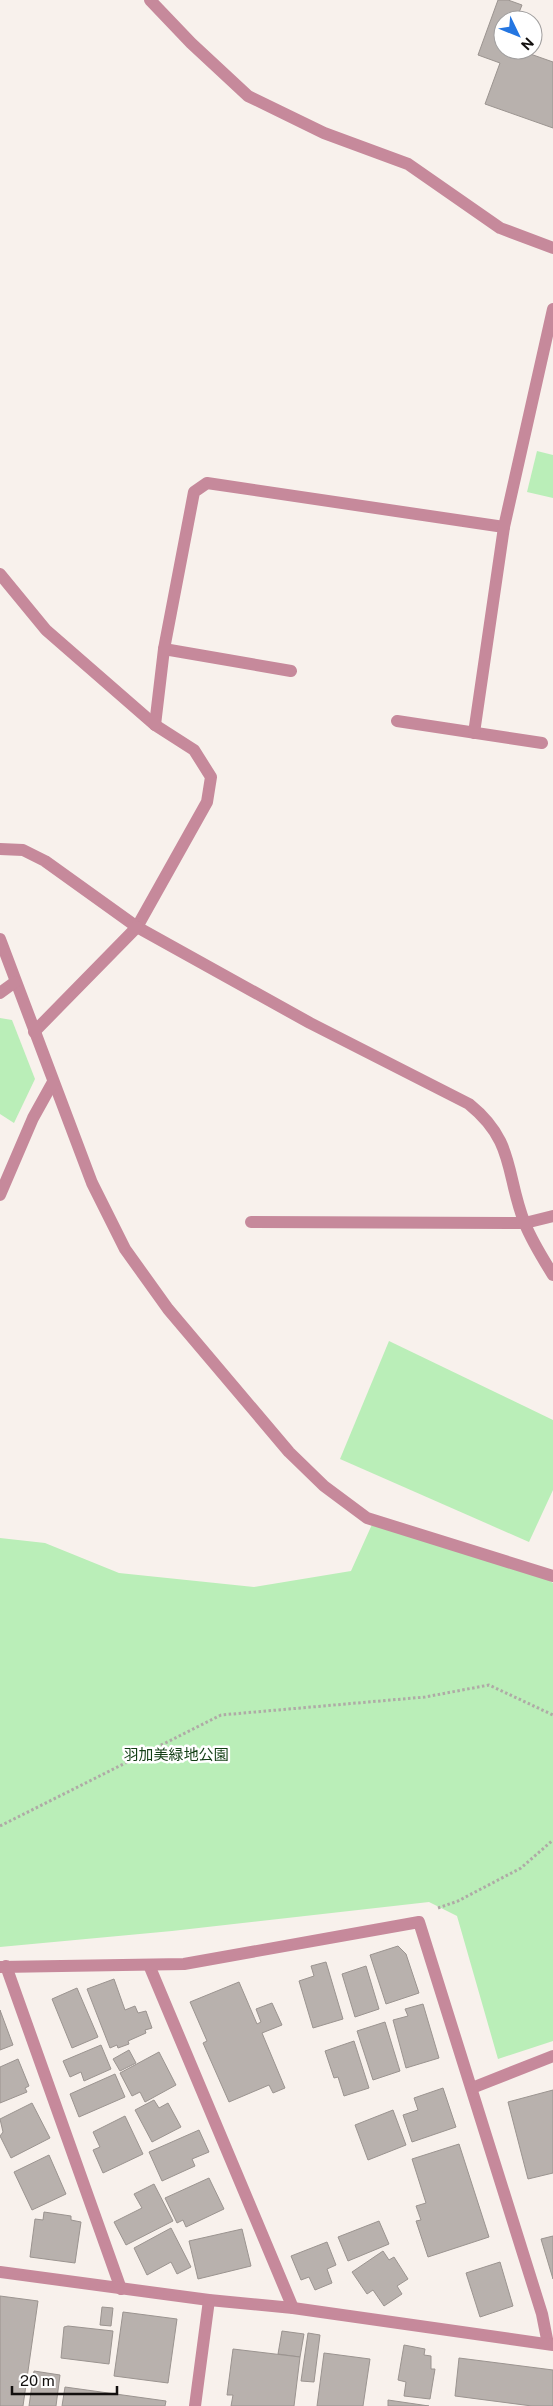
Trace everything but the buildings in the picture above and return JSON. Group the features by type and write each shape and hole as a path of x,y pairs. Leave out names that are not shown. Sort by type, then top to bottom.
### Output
{"street":[{"path":"150,0 191,44 248,96 324,133 408,164 500,228 553,248"},
{"path":"474,733 504,527 553,309"},
{"path":"155,724 164,649 194,492 207,483 504,527"},
{"path":"0,574 46,630 155,724 194,750 211,776 207,802 137,927 34,1032"},
{"path":"164,649 291,671"},
{"path":"397,721 542,743"},
{"path":"0,849 23,850 45,861 137,927 310,1023 469,1104 486,1118 501,1140 525,1223 553,1275"},
{"path":"0,939 92,1184 125,1249 168,1309 221,1374 289,1452 324,1486 367,1518 553,1576"},
{"path":"0,993 15,982"},
{"path":"0,1195 33,1118 53,1082"},
{"path":"251,1222 525,1223 553,1216"},
{"path":"0,2272 122,2289 209,2300 293,2308 551,2344 419,1922 184,1964 3,1966 122,2289"},
{"path":"149,1965 293,2308"},
{"path":"472,2088 553,2056"},
{"path":"195,2406 209,2300"}],"path":[{"path":"0,1826 222,1715 425,1697 489,1685 553,1715"},
{"path":"419,1922 433,1909 458,1901 521,1868 553,1840"}],"green space":[{"path":"537,451 553,455 553,498 527,492"},
{"path":"0,1018 12,1020 35,1079 14,1123 0,1114"},
{"path":"389,1341 553,1420 553,1490 529,1542 340,1459"},
{"name":"羽加美緑地公園","path":"374,1520 531,1569 553,1583 553,2041 498,2059 457,1916 429,1902 172,1931 0,1947 0,1538 45,1543 119,1573 254,1587 351,1571"}]}
